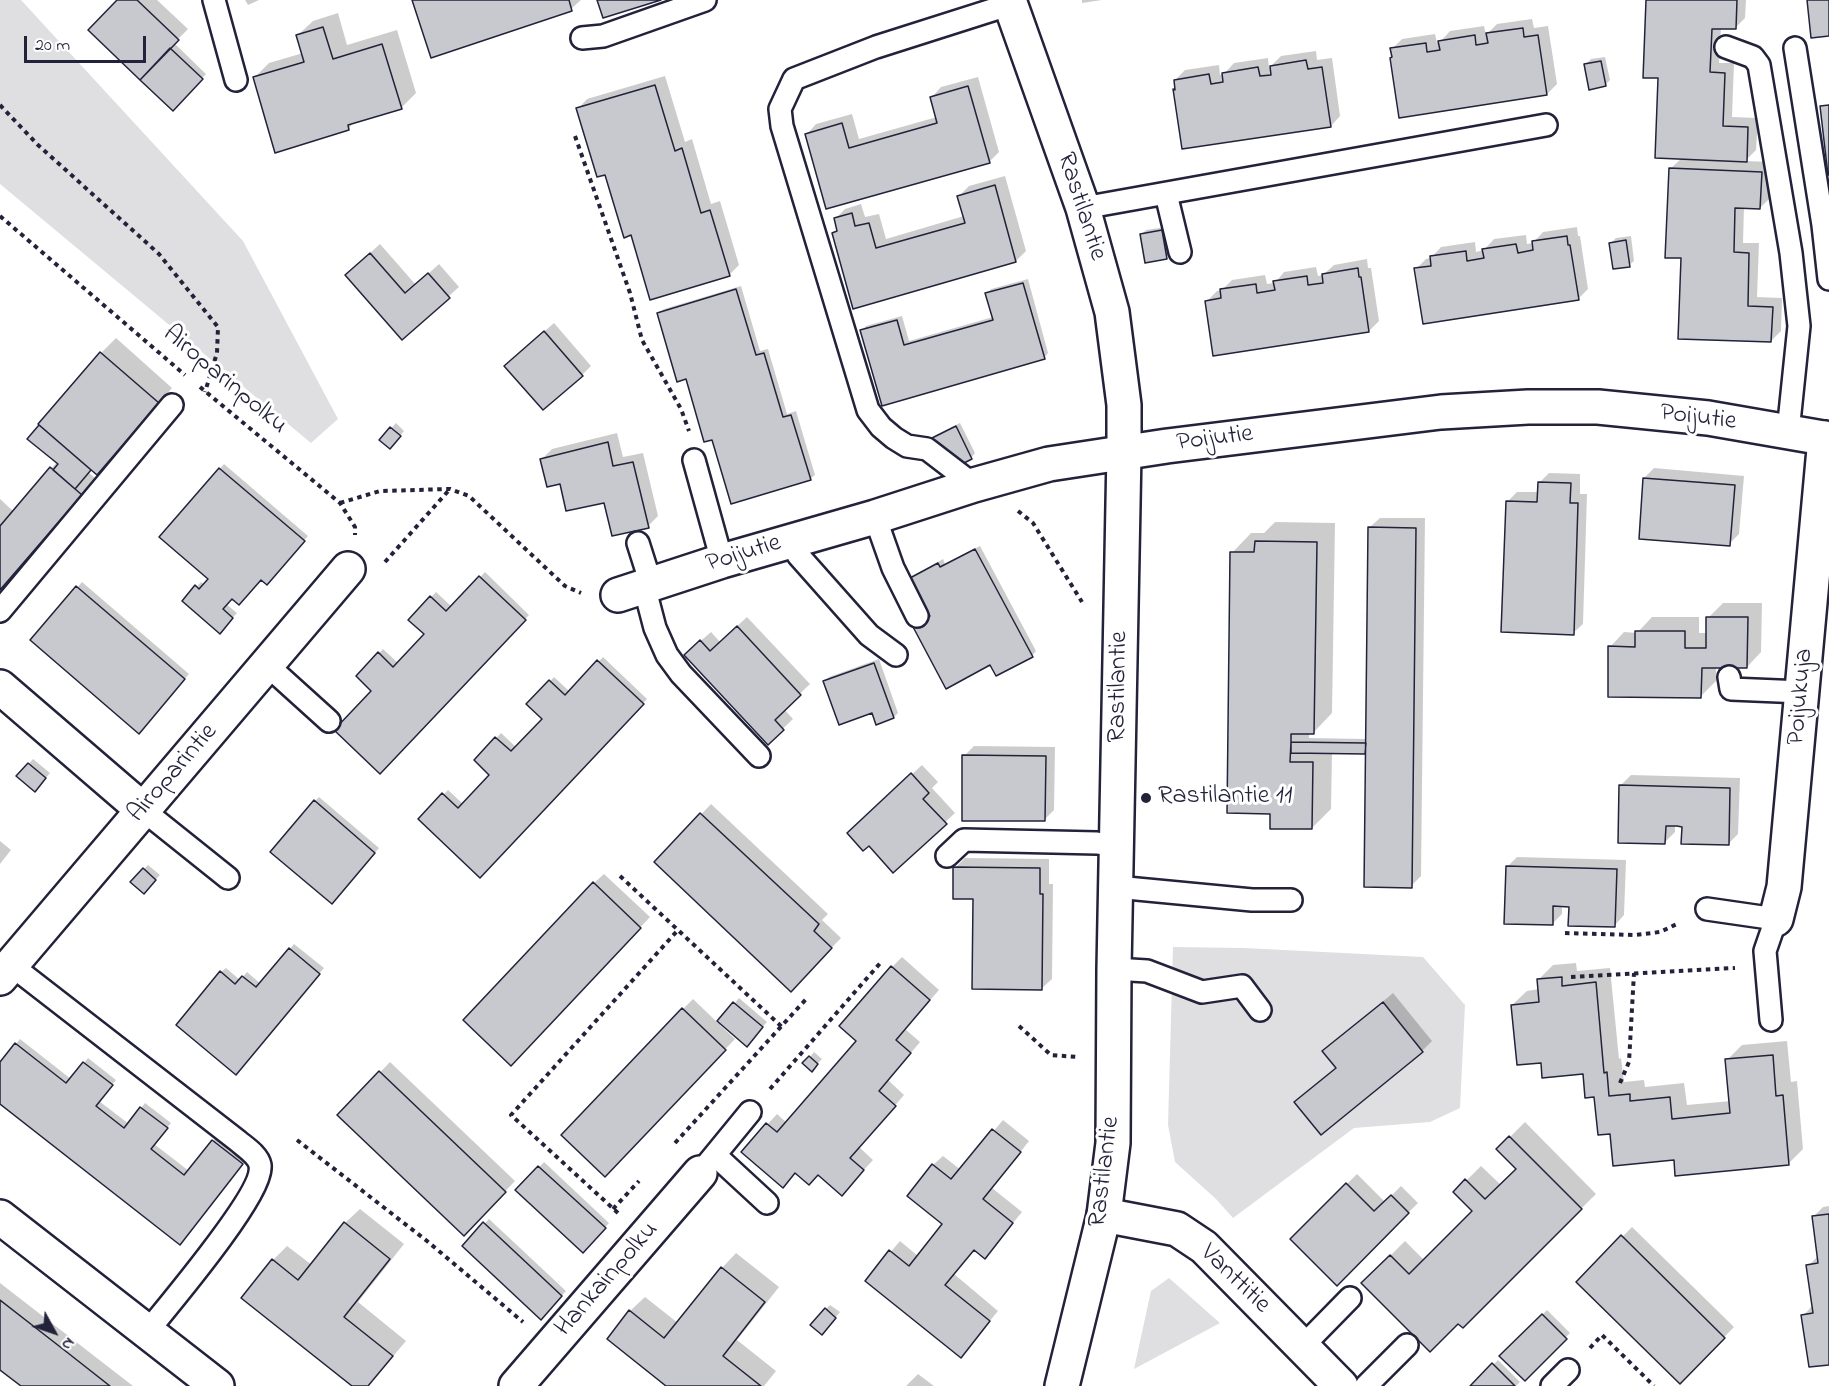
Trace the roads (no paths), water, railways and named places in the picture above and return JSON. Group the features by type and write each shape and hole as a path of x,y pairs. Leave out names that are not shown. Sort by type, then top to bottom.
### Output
{"street":[{"name":"Rastilantie","path":"1010,2 1083,208 1112,312 1124,405 1113,1143 1104,1215 1062,1386"},
{"name":"Poijutie","path":"638,588 1049,464 1124,452 1441,412 1528,407 1598,407 1708,418 1827,439"},
{"name":"Poijukuja","path":"1776,919 1784,888 1827,439"},
{"name":"Airoparintie","path":"5,971 348,569"},
{"path":"0,687 143,810"},
{"name":"Hankainpolku","path":"516,1386 708,1164"},
{"name":"Vanttitie","path":"1104,1215 1177,1229 1204,1247 1341,1386"},
{"path":"0,1217 217,1386"}],"lane":[{"path":"214,0 236,80"},
{"path":"582,38 603,36 705,0"},
{"path":"974,485 927,449 906,446 894,438 881,427 868,410 782,126 780,109 794,79 876,47 1010,2"},
{"path":"1726,47 1753,57 1759,65 1791,253 1799,326 1788,432"},
{"path":"1795,48 1826,225 1829,279"},
{"path":"1083,208 1546,125"},
{"path":"1166,194 1180,252"},
{"path":"0,611 172,405"},
{"path":"694,460 722,561"},
{"path":"875,517 892,568 917,616"},
{"path":"794,540 798,555 869,635 896,656"},
{"path":"638,543 638,588 667,655 681,674 759,756"},
{"path":"267,664 329,721"},
{"path":"1729,677 1731,689 1802,693"},
{"path":"143,810 228,878"},
{"path":"947,856 964,840 1097,843 1116,846"},
{"path":"1116,887 1252,900 1291,900"},
{"path":"1707,909 1776,919 1765,951 1771,1020"},
{"path":"1114,969 1147,971 1202,992 1242,986 1260,1010"},
{"path":"5,971 238,1141 255,1156 260,1165 258,1180 228,1228 147,1332"},
{"path":"750,1112 708,1164 767,1203"},
{"path":"1302,1347 1350,1298"},
{"path":"1366,1386 1407,1346"},
{"path":"1552,1386 1568,1370"}],"place":[{"name":"Rastilantie 11","path":"1146,798"}]}
